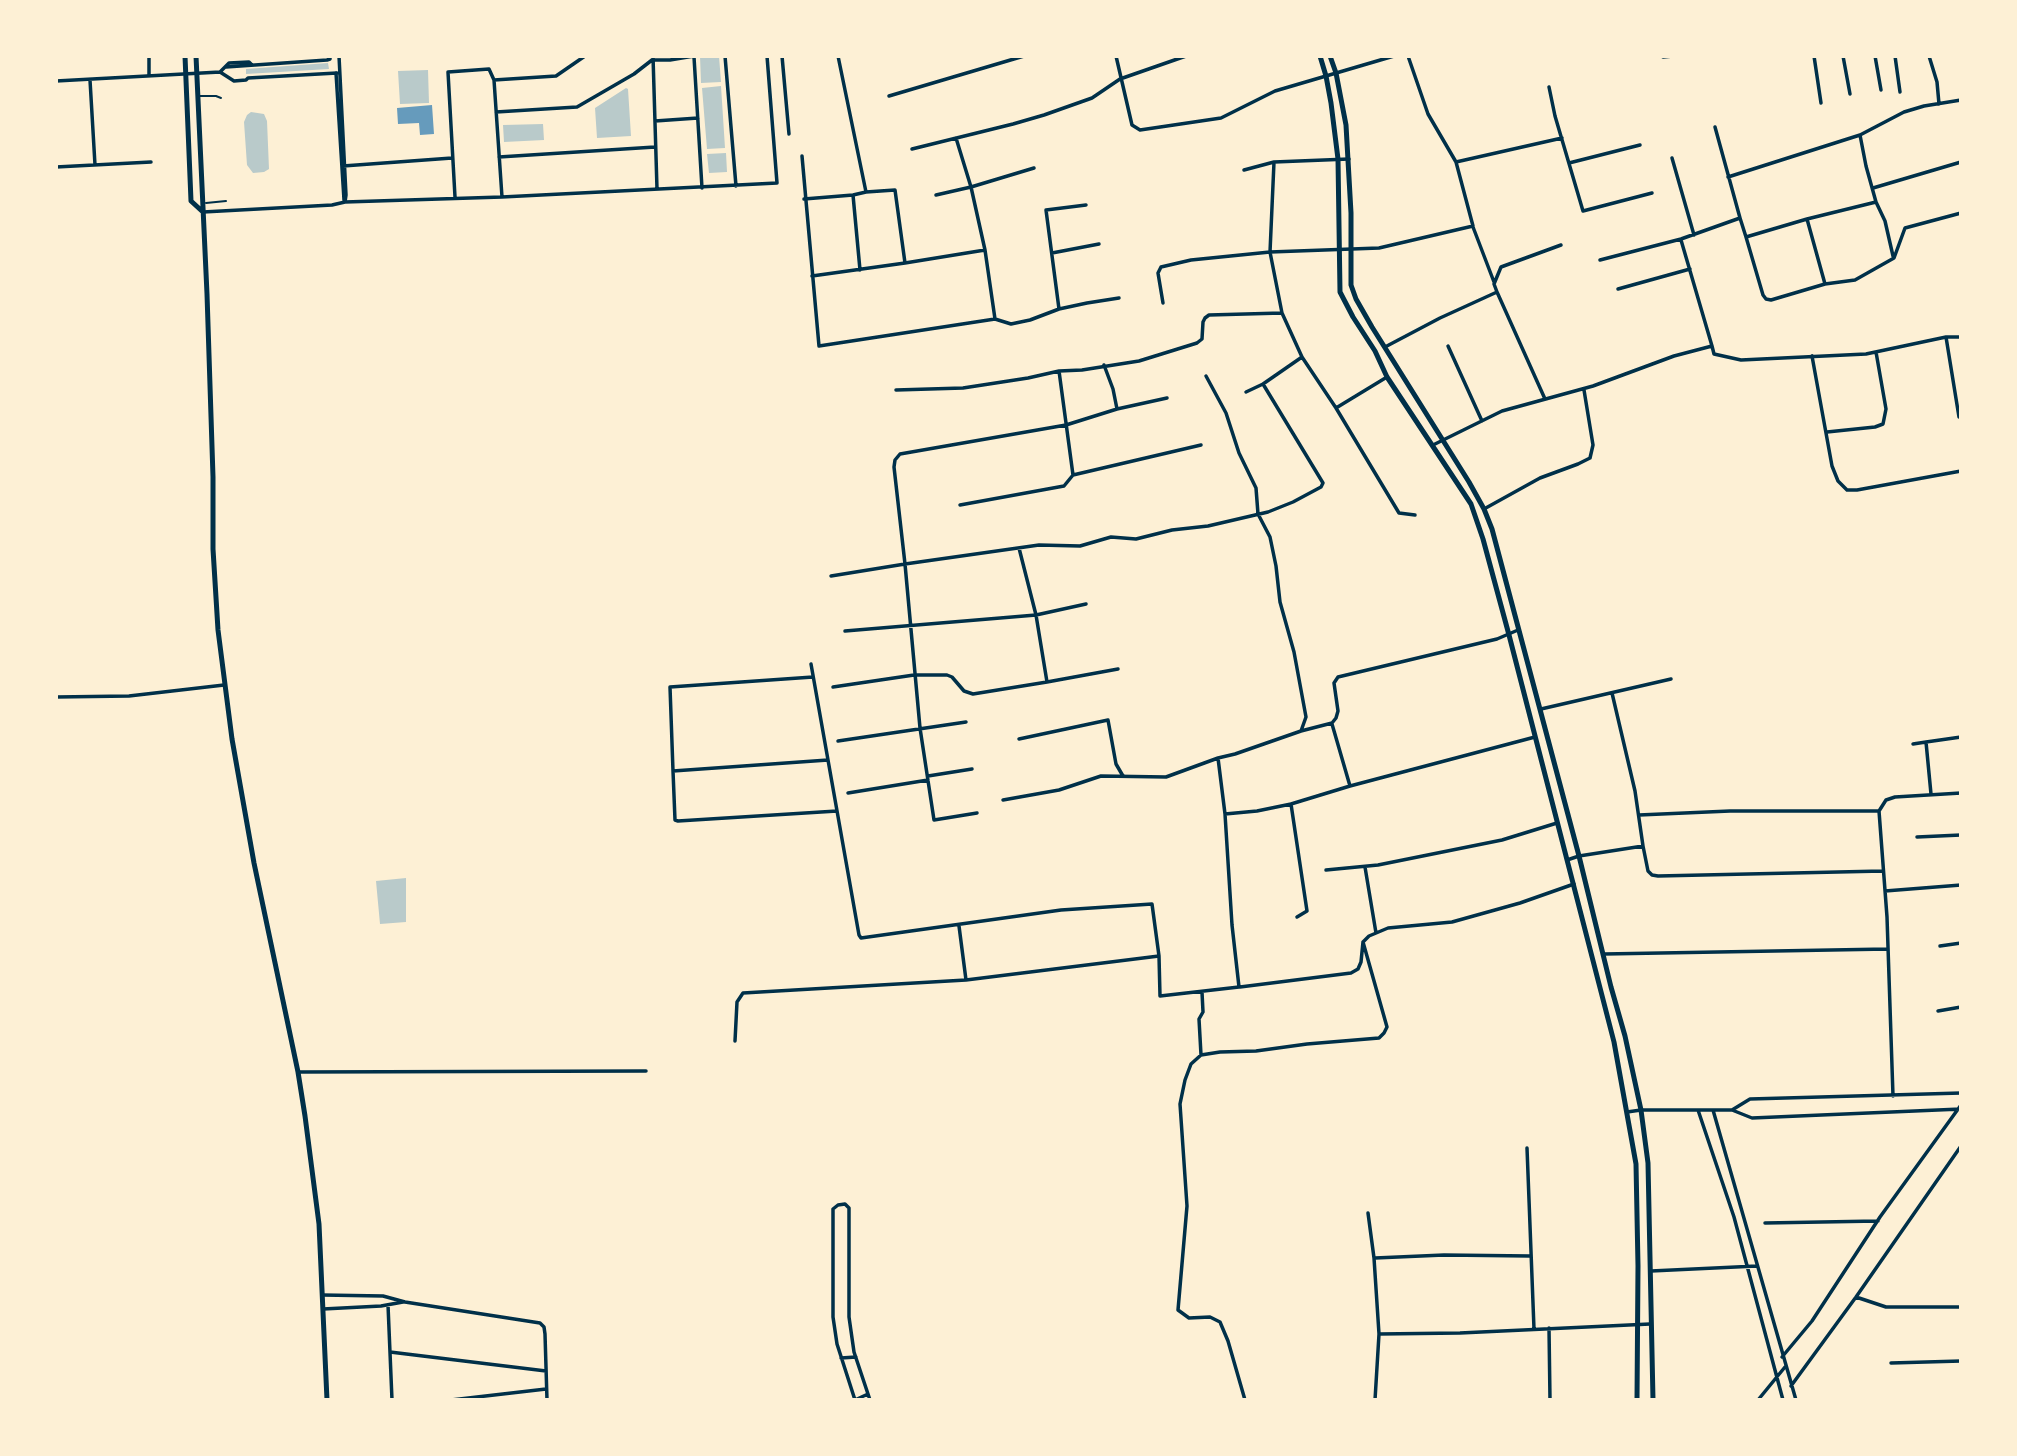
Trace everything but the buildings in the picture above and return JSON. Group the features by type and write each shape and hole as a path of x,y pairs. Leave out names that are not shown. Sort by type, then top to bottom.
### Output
{"street":[{"path":"149,56 149,76"},
{"path":"185,56 191,201 203,212 332,205 345,201 502,197 777,183 767,56"},
{"path":"196,56 218,630 232,739 254,863 298,1072 319,1224 327,1400"},
{"path":"338,56 342,195 345,201"},
{"path":"494,80 556,76 586,56"},
{"path":"496,112 577,107 634,74 652,58 670,60 694,56 702,188"},
{"path":"725,56 736,186"},
{"path":"782,56 789,134"},
{"path":"838,56 866,192"},
{"path":"889,96 1024,56"},
{"path":"1116,56 1132,125 1140,130 1221,118 1275,91 1394,56"},
{"path":"912,149 1013,124 1092,98 1120,79 1186,56"},
{"path":"1320,56 1331,103 1338,159 1340,292 1387,377 1471,504 1509,635 1614,1042 1636,1164 1637,1400"},
{"path":"1330,56 1346,125 1351,213 1351,285 1356,299 1484,509 1492,529 1580,856 1625,1036 1641,1110 1648,1163 1653,1400"},
{"path":"1408,56 1428,114 1456,162 1494,284 1545,400"},
{"path":"1663,56 1673,56"},
{"path":"1814,56 1821,103"},
{"path":"1843,56 1850,94"},
{"path":"1875,56 1881,90"},
{"path":"1895,56 1900,92"},
{"path":"1928,56 1937,82 1939,104"},
{"path":"56,81 220,72 226,67 330,57"},
{"path":"652,58 657,189"},
{"path":"455,197 448,72 489,69 494,80 502,197"},
{"path":"220,72 232,79 337,73"},
{"path":"89,79 95,165"},
{"path":"1549,87 1583,211 1652,192"},
{"path":"1728,177 1860,135 1904,112 1961,100"},
{"path":"655,121 698,118"},
{"path":"1715,127 1766,299 1771,300 1825,284 1855,281 1894,258 1905,228 1961,213"},
{"path":"1860,135 1866,166 1876,202 1885,221 1894,258"},
{"path":"956,138 971,187 985,250 995,319"},
{"path":"1456,162 1562,138"},
{"path":"1569,163 1640,145"},
{"path":"499,157 655,148"},
{"path":"802,156 819,346 995,319 1011,324 1059,309 1119,298"},
{"path":"343,166 452,158"},
{"path":"1672,158 1694,235"},
{"path":"1244,170 1275,162 1349,159"},
{"path":"56,167 151,162"},
{"path":"1275,162 1270,252 1282,313 1302,357 1399,513 1415,514"},
{"path":"1874,188 1961,162"},
{"path":"936,195 1034,168"},
{"path":"804,199 895,190 905,263"},
{"path":"853,195 860,270"},
{"path":"1746,237 1876,202"},
{"path":"1059,309 1046,210 1086,205"},
{"path":"1601,260 1681,239 1740,218"},
{"path":"1807,219 1825,284"},
{"path":"1163,303 1158,273 1161,267 1191,260 1270,252 1379,248 1474,226"},
{"path":"1681,239 1714,354 1741,360 1876,352 1946,337 1961,337"},
{"path":"1052,253 1099,244"},
{"path":"1494,284 1502,267 1560,245"},
{"path":"812,276 985,250"},
{"path":"1618,289 1691,269"},
{"path":"1385,347 1497,292"},
{"path":"896,390 963,388 1139,360 1196,343 1202,339 1203,322 1209,316 1282,313"},
{"path":"1946,337 1959,417"},
{"path":"1448,346 1482,421"},
{"path":"1433,445 1502,411 1583,389 1674,356 1712,346"},
{"path":"1827,432 1865,429 1883,424 1886,409 1876,352"},
{"path":"1812,356 1832,466 1838,481 1847,489 1857,490 1961,471"},
{"path":"1246,393 1302,357"},
{"path":"1104,365 1113,388 1117,409"},
{"path":"1059,371 1073,475"},
{"path":"1206,376 1226,413 1239,453 1256,488 1258,514 1270,537 1280,602 1294,652 1306,717 1301,731"},
{"path":"1336,408 1387,377"},
{"path":"831,576 1039,545 1080,546 1111,537 1136,539 1172,530 1208,526 1293,502 1321,487 1322,483 1263,384"},
{"path":"1484,509 1540,478 1590,458 1593,444 1583,389"},
{"path":"976,813 934,820 914,675 894,467 897,457 900,454 1066,425 1117,409 1167,398"},
{"path":"960,505 1064,486 1073,475 1201,445"},
{"path":"1019,548 1036,615 1047,682"},
{"path":"845,631 1036,615 1086,604"},
{"path":"1350,786 1332,723 1338,711 1334,682 1338,677 1497,639 1520,629"},
{"path":"811,664 861,938 1061,910 1152,904 1159,956 1160,996 1351,973 1361,962 1363,942 1369,936 1388,928 1452,922 1574,884"},
{"path":"833,687 914,675 947,675 964,691 973,694 1118,669"},
{"path":"813,677 670,687 675,820 837,811"},
{"path":"1541,709 1671,679"},
{"path":"56,697 129,696 225,685"},
{"path":"1612,693 1651,875 1883,871"},
{"path":"1019,739 1108,720 1116,764 1123,776"},
{"path":"838,741 966,722"},
{"path":"1003,800 1059,790 1101,776 1166,777 1332,723"},
{"path":"1225,814 1291,804 1535,737"},
{"path":"1913,744 1961,737"},
{"path":"1926,742 1931,794"},
{"path":"1218,758 1239,987"},
{"path":"673,771 828,760"},
{"path":"848,793 972,769"},
{"path":"1893,1096 1888,949 1879,811 1886,800 1895,797 1961,793"},
{"path":"1291,804 1307,911 1297,917"},
{"path":"1639,815 1730,811 1879,811"},
{"path":"1325,870 1365,867 1502,840 1557,823"},
{"path":"1917,837 1961,835"},
{"path":"1567,860 1643,846"},
{"path":"1365,867 1376,933"},
{"path":"1885,891 1961,885"},
{"path":"959,926 966,980"},
{"path":"1245,1400 1220,1322 1210,1317 1189,1318 1178,1310 1187,1206 1180,1104 1185,1080 1191,1064 1201,1055 1379,1038 1388,1027 1363,942"},
{"path":"1940,946 1961,943"},
{"path":"1604,954 1888,949"},
{"path":"734,1041 737,1002 743,993 966,980 1159,956"},
{"path":"1201,1055 1199,1019 1203,1012 1202,992"},
{"path":"1938,1011 1961,1007"},
{"path":"298,1072 646,1071"},
{"path":"1732,1110 1750,1099 1961,1093"},
{"path":"1627,1112 1732,1110 1752,1118 1960,1108"},
{"path":"1782,1357 1812,1321 1878,1221 1960,1108"},
{"path":"1698,1110 1734,1217 1783,1400"},
{"path":"1713,1110 1796,1400"},
{"path":"1791,1386 1961,1146"},
{"path":"1527,1148 1534,1329"},
{"path":"868,1394 855,1400 841,1358 833,1317 833,1209 845,1204 849,1208 849,1317 856,1357 870,1400"},
{"path":"1368,1213 1379,1334 1375,1400"},
{"path":"1765,1223 1878,1221"},
{"path":"1374,1258 1444,1255 1530,1256"},
{"path":"1649,1271 1757,1266"},
{"path":"322,1295 383,1296 540,1323 544,1326 547,1400"},
{"path":"1856,1297 1886,1307 1961,1307"},
{"path":"323,1309 388,1305 405,1301"},
{"path":"388,1305 392,1400"},
{"path":"1379,1334 1650,1324"},
{"path":"1549,1328 1550,1400"},
{"path":"390,1352 546,1371"},
{"path":"841,1358 856,1357"},
{"path":"1891,1363 1961,1361"},
{"path":"1758,1400 1785,1367"},
{"path":"451,1400 547,1389"}],"lane":[{"path":"198,96 216,96 221,99"},
{"path":"203,203 226,201"}],"shaded area":[{"path":"700,56 719,56 721,82 701,83"},
{"path":"328,63 329,69 246,74 246,69"},
{"path":"428,70 429,103 400,104 398,71"},
{"path":"721,86 725,148 707,149 702,88"},
{"path":"626,88 631,136 597,138 595,108"},
{"path":"251,112 264,114 267,121 269,169 264,172 253,173 247,165 244,122"},
{"path":"543,124 544,140 504,142 503,125"},
{"path":"726,153 727,172 709,173 707,154"},
{"path":"406,878 406,922 380,924 376,881"}],"water":[{"path":"432,105 434,134 420,135 419,123 398,124 397,108"}]}
